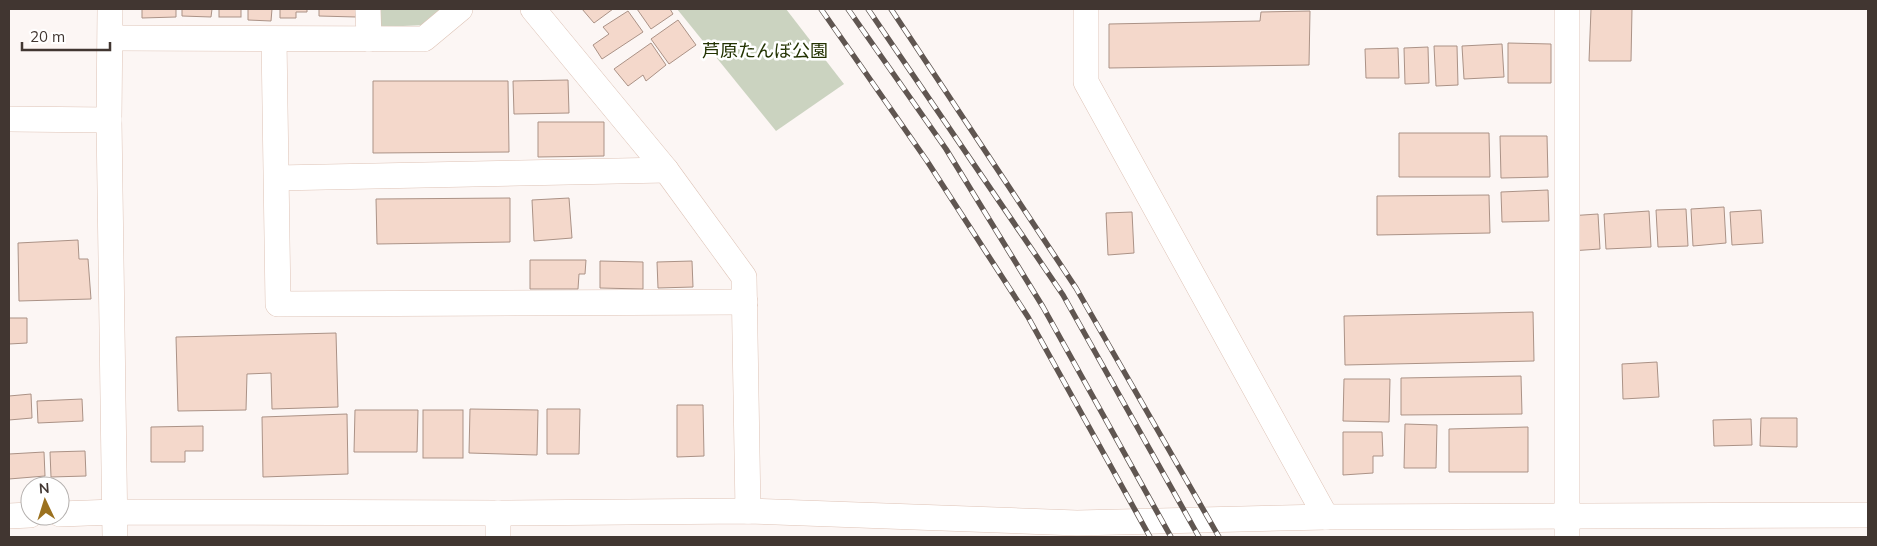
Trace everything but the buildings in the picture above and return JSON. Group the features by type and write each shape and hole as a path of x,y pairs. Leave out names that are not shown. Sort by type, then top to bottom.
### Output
{"street":[{"path":"110,9 109,120 115,537"},
{"path":"368,9 369,38"},
{"path":"111,38 424,38 460,9"},
{"path":"533,9 666,170 744,277 748,511"},
{"path":"1086,9 1086,82 1326,517"},
{"path":"1566,527 1567,9"},
{"path":"274,39 278,304 744,302"},
{"path":"9,120 109,120"},
{"path":"277,178 666,170"},
{"path":"70,514 115,512 498,525 748,511 1077,530 1326,517 1566,527 1791,526 1868,515"}],"green space":[{"path":"380,9 445,9 426,25 380,27"},
{"name":"芦原たんぼ公園","path":"677,9 786,9 844,84 776,131"}],"railway":[{"path":"821,9 927,161 1028,317 1150,537"},
{"path":"848,9 946,149 1043,307 1171,537"},
{"path":"868,9 1063,295 1199,537"},
{"path":"891,9 1076,288 1219,537"}]}
